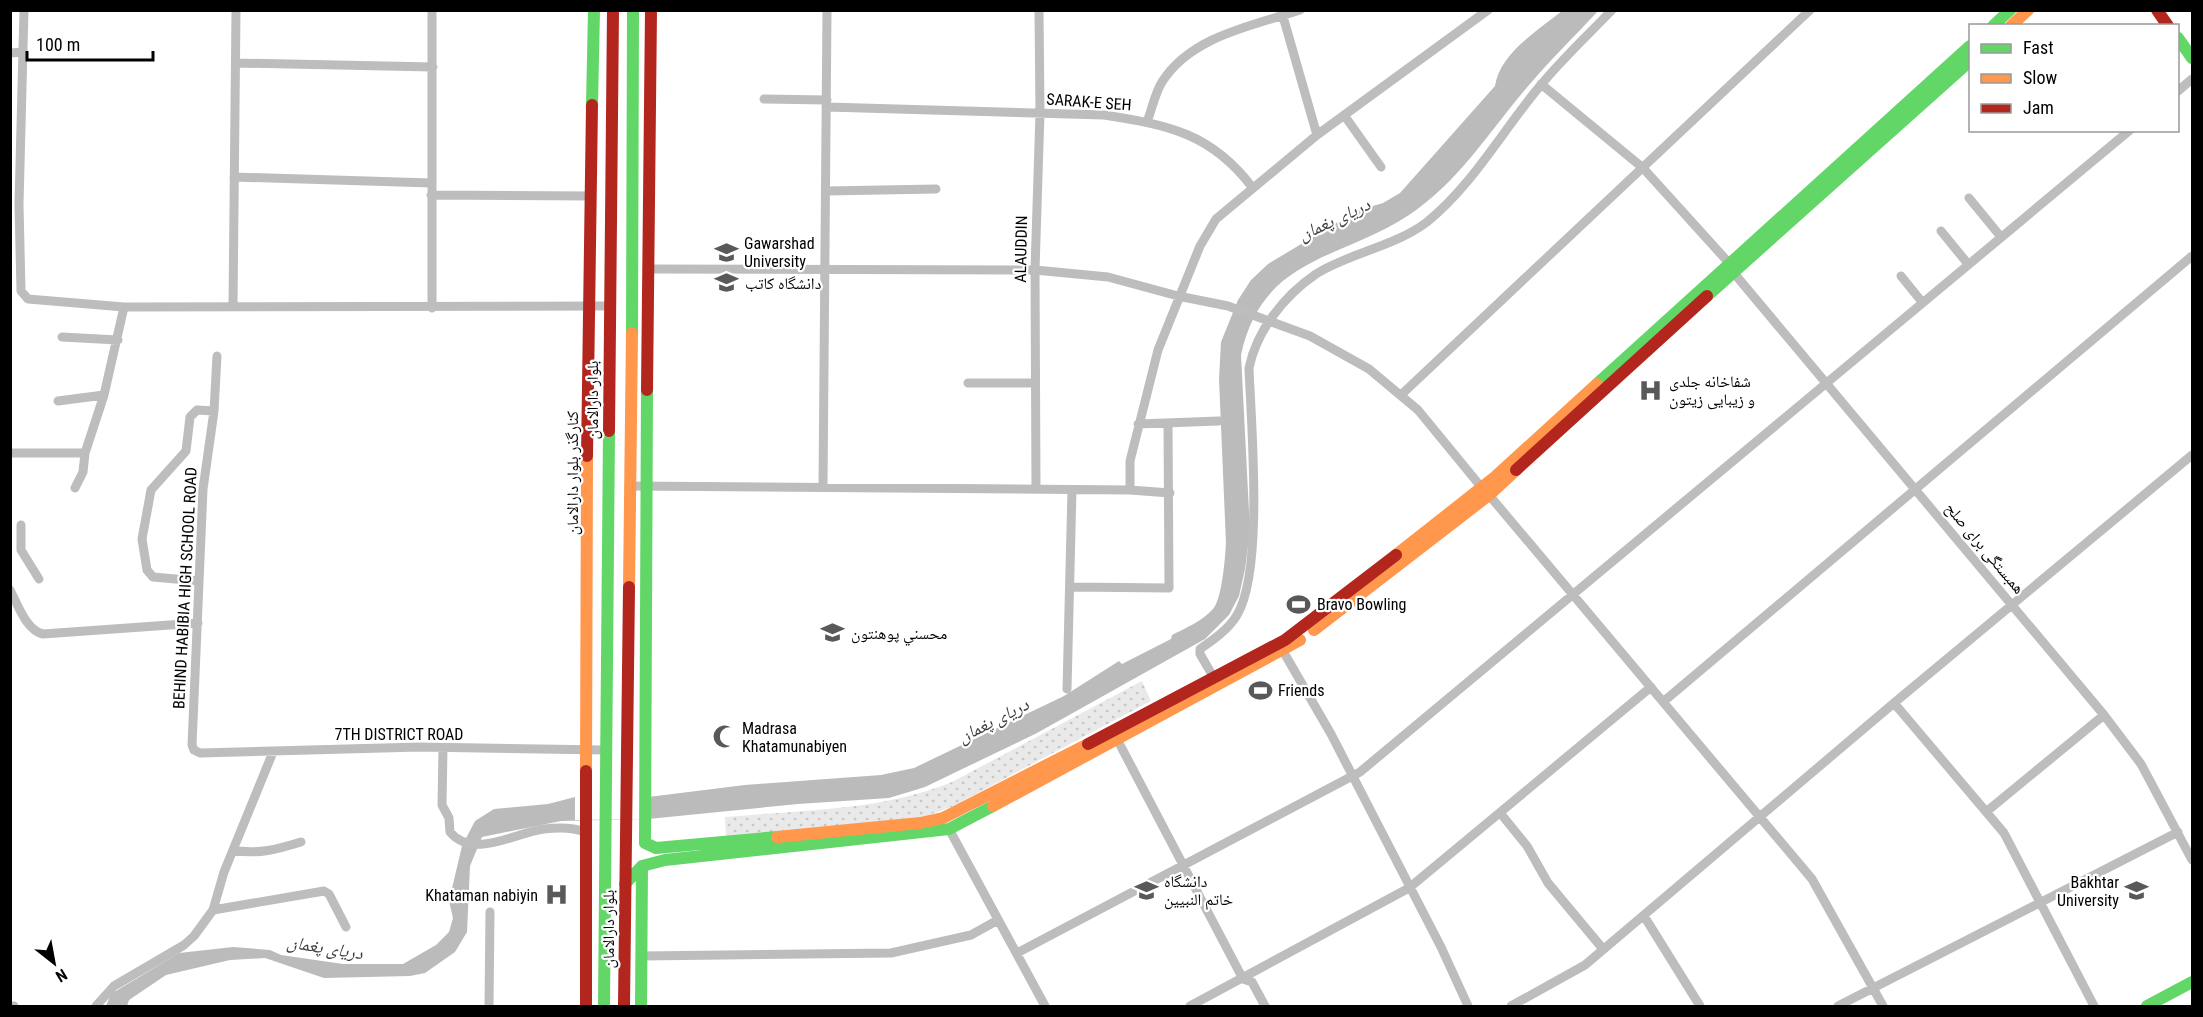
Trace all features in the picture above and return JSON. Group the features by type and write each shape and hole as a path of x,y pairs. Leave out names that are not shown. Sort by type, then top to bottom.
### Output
{"main road":[{"name":"کنارگذر بلوار دارالامان","path":"586,826 594,10"},
{"name":"بلوار دارالامان","path":"604,1006 604,790 613,10"},
{"path":"633,10 632,353 626,750 643,750"},
{"path":"651,10 643,823 644,840 656,848 932,821 964,809 1283,651 1327,621 1486,491 1969,48"},
{"path":"1995,24 2010,10"},
{"path":"2013,24 2028,10"},
{"path":"2157,10 2167,24"},
{"path":"2179,39 2193,58"},
{"path":"1786,218 1969,63"},
{"path":"632,353 646,353"},
{"path":"625,884 642,866 665,860 949,829 1118,741 1214,678 1285,640 1486,491"},
{"path":"606,675 627,675"},
{"name":"بلوار دارالامان","path":"624,1006 626,750"},
{"path":"586,826 586,1006"},
{"path":"641,1006 642,866"},
{"path":"605,914 624,915"},
{"path":"2147,1006 2193,982"}],"street":[{"path":"24,10 22,128 15,204 21,291 28,299 124,307 609,306"},
{"path":"233,306 236,10"},
{"path":"432,10 432,308"},
{"path":"823,486 828,10"},
{"name":"ALAUDDIN","path":"1036,489 1035,270 1040,113 1039,10"},
{"name":"SARAK-E SEH","path":"764,99 827,104 1104,115 1147,122 1162,83 1195,50 1233,31 1282,13 1300,10"},
{"path":"1130,490 1130,461 1158,350 1200,246 1216,219 1317,135 1488,10"},
{"path":"1214,678 1200,654 1200,649 1231,624 1242,606 1247,584 1253,520 1249,368 1253,348 1268,319 1288,298 1317,274 1395,240 1425,223 1450,200 1541,84 1612,10"},
{"path":"1402,394 1810,10"},
{"path":"1282,13 1317,135"},
{"path":"10,52 23,52"},
{"path":"236,63 433,68"},
{"path":"2179,90 2193,79"},
{"name":"همبستگی برای صلح","path":"1541,84 1643,168 1731,267 1824,383 2012,603 2104,715 2137,758 2193,860"},
{"path":"1344,116 1381,166"},
{"path":"1147,122 1209,144 1237,168 1252,187"},
{"path":"10,128 22,128"},
{"path":"1017,953 1353,777 2128,132"},
{"path":"234,177 431,183"},
{"path":"827,191 936,189"},
{"path":"431,195 591,196"},
{"path":"1969,198 2001,237"},
{"path":"1941,231 1968,264"},
{"path":"1663,702 1916,490 2019,400 2193,256"},
{"path":"647,269 1035,270 1108,277 1178,296 1228,306 1268,319 1334,348 1369,369 1402,394 1418,410 1812,879 1883,1006"},
{"path":"10,275 21,273"},
{"path":"1902,276 1922,302"},
{"path":"75,488 83,472 85,453 104,395 124,307"},
{"path":"62,337 118,340"},
{"name":"BEHIND HABIBIA HIGH SCHOOL ROAD","path":"194,750 192,745 203,489 214,411 217,356"},
{"path":"968,383 1035,383"},
{"path":"58,401 104,395"},
{"path":"198,581 153,577 147,570 142,539 151,490 186,451 190,417 197,410 214,411"},
{"path":"1138,424 1219,422"},
{"path":"1071,586 1169,588 1168,423"},
{"path":"10,453 85,453"},
{"path":"1511,1006 1569,976 1644,916 1894,702 2193,454"},
{"path":"629,486 823,486 1130,490 1170,493"},
{"path":"1067,688 1072,490"},
{"path":"21,525 22,553 39,579"},
{"path":"10,554 22,553"},
{"path":"10,590 34,632 43,634 198,623"},
{"path":"1283,651 1331,734 1409,888 1442,947 1468,1006"},
{"path":"1190,1006 1409,888 1501,814 1651,687"},
{"path":"1894,702 2004,833 2094,1006"},
{"path":"1986,812 2104,715"},
{"path":"1118,741 1243,979 1252,982 1265,1006"},
{"path":"444,748 442,805 449,818 450,832 465,841 479,844 542,829 586,826"},
{"name":"7TH DISTRICT ROAD","path":"194,750 200,753 444,748 605,750"},
{"path":"96,1006 114,986 184,945 194,936 213,910 233,850 273,752"},
{"path":"1501,814 1527,846 1548,883 1603,949"},
{"path":"949,829 1045,1006"},
{"path":"1838,1006 2178,832"},
{"path":"233,850 264,852 301,842"},
{"path":"213,910 324,891 329,894 346,927"},
{"path":"489,1006 490,912"},
{"path":"1644,916 1700,1006"},
{"path":"642,956 891,953 971,935 998,920"}],"shaded area":[{"path":"1562,11 1598,11 1537,75 1474,154 1444,187 1409,215 1383,230 1307,265 1285,279 1267,298 1251,322 1241,355 1250,531 1245,569 1239,596 1229,615 1205,639 1037,733 925,787 889,798 798,804 648,819 561,821 482,837 470,866 467,932 455,952 425,973 410,976 324,978 265,958 230,960 166,975 129,1000 127,1006 106,1006 111,994 179,953 233,947 270,950 281,955 343,964 403,964 436,945 449,932 453,918 449,901 462,846 475,821 494,809 548,804 575,797 648,797 745,785 881,775 914,768 1064,696 1119,661 1122,664 1171,639 1172,635 1199,621 1216,604 1224,568 1226,543 1219,379 1221,342 1238,300 1251,280 1268,264 1356,211 1383,203 1400,193 1495,86 1498,74 1512,53"},
{"path":"1142,681 1151,701 951,807 926,816 726,839 725,817 869,804 925,792 952,782"}],"pier":[{"path":"575,797 648,797 648,819 575,820"}],"traffic: fast":[{"path":"592,105 594,10"},
{"path":"632,333 633,10"},
{"path":"1995,24 2010,10"},
{"path":"2179,39 2192,58"},
{"path":"1597,384 1969,47"},
{"path":"1707,296 1969,62"},
{"path":"647,390 645,843 656,848 777,837"},
{"path":"604,1006 609,431"},
{"path":"625,884 642,866 665,860 949,829 993,806"},
{"path":"641,1006 642,866"},
{"path":"2147,1006 2192,982"}],"traffic: slow":[{"path":"2013,24 2028,10"},
{"path":"629,587 632,333"},
{"path":"1396,555 1495,477 1597,384"},
{"path":"586,771 587,456"},
{"path":"1314,630 1489,495 1516,470"},
{"path":"993,806 1300,640"},
{"path":"777,837 920,823 943,818 1088,744"}],"traffic: jam":[{"path":"609,431 613,10"},
{"path":"647,390 651,10"},
{"path":"2157,10 2167,24"},
{"path":"587,456 592,105"},
{"path":"1516,470 1707,296"},
{"path":"1088,744 1285,640 1396,555"},
{"path":"624,1006 629,587"},
{"path":"586,771 586,1006"}],"place":[{"name":"Gawarshad University","path":"726,252"},
{"name":"دانشگاه کاتب","path":"727,283"},
{"name":"شفاخانه جلدی و زیبایی زیتون","path":"1651,390"},
{"name":"Bravo Bowling","path":"1299,604"},
{"name":"محسني پوهنتون","path":"833,633"},
{"name":"Friends","path":"1260,690"},
{"name":"Madrasa Khatamunabiyen","path":"724,737"},
{"name":"دانشگاه خاتم النبیین","path":"1146,890"},
{"name":"Bakhtar University","path":"2137,891"},
{"name":"Khataman nabiyin","path":"556,895"}],"water label":[{"name":"دریای پغمان","path":"1334,219"},
{"name":"دریای پغمان","path":"993,720"},
{"name":"دریای پغمان","path":"325,947"}]}
